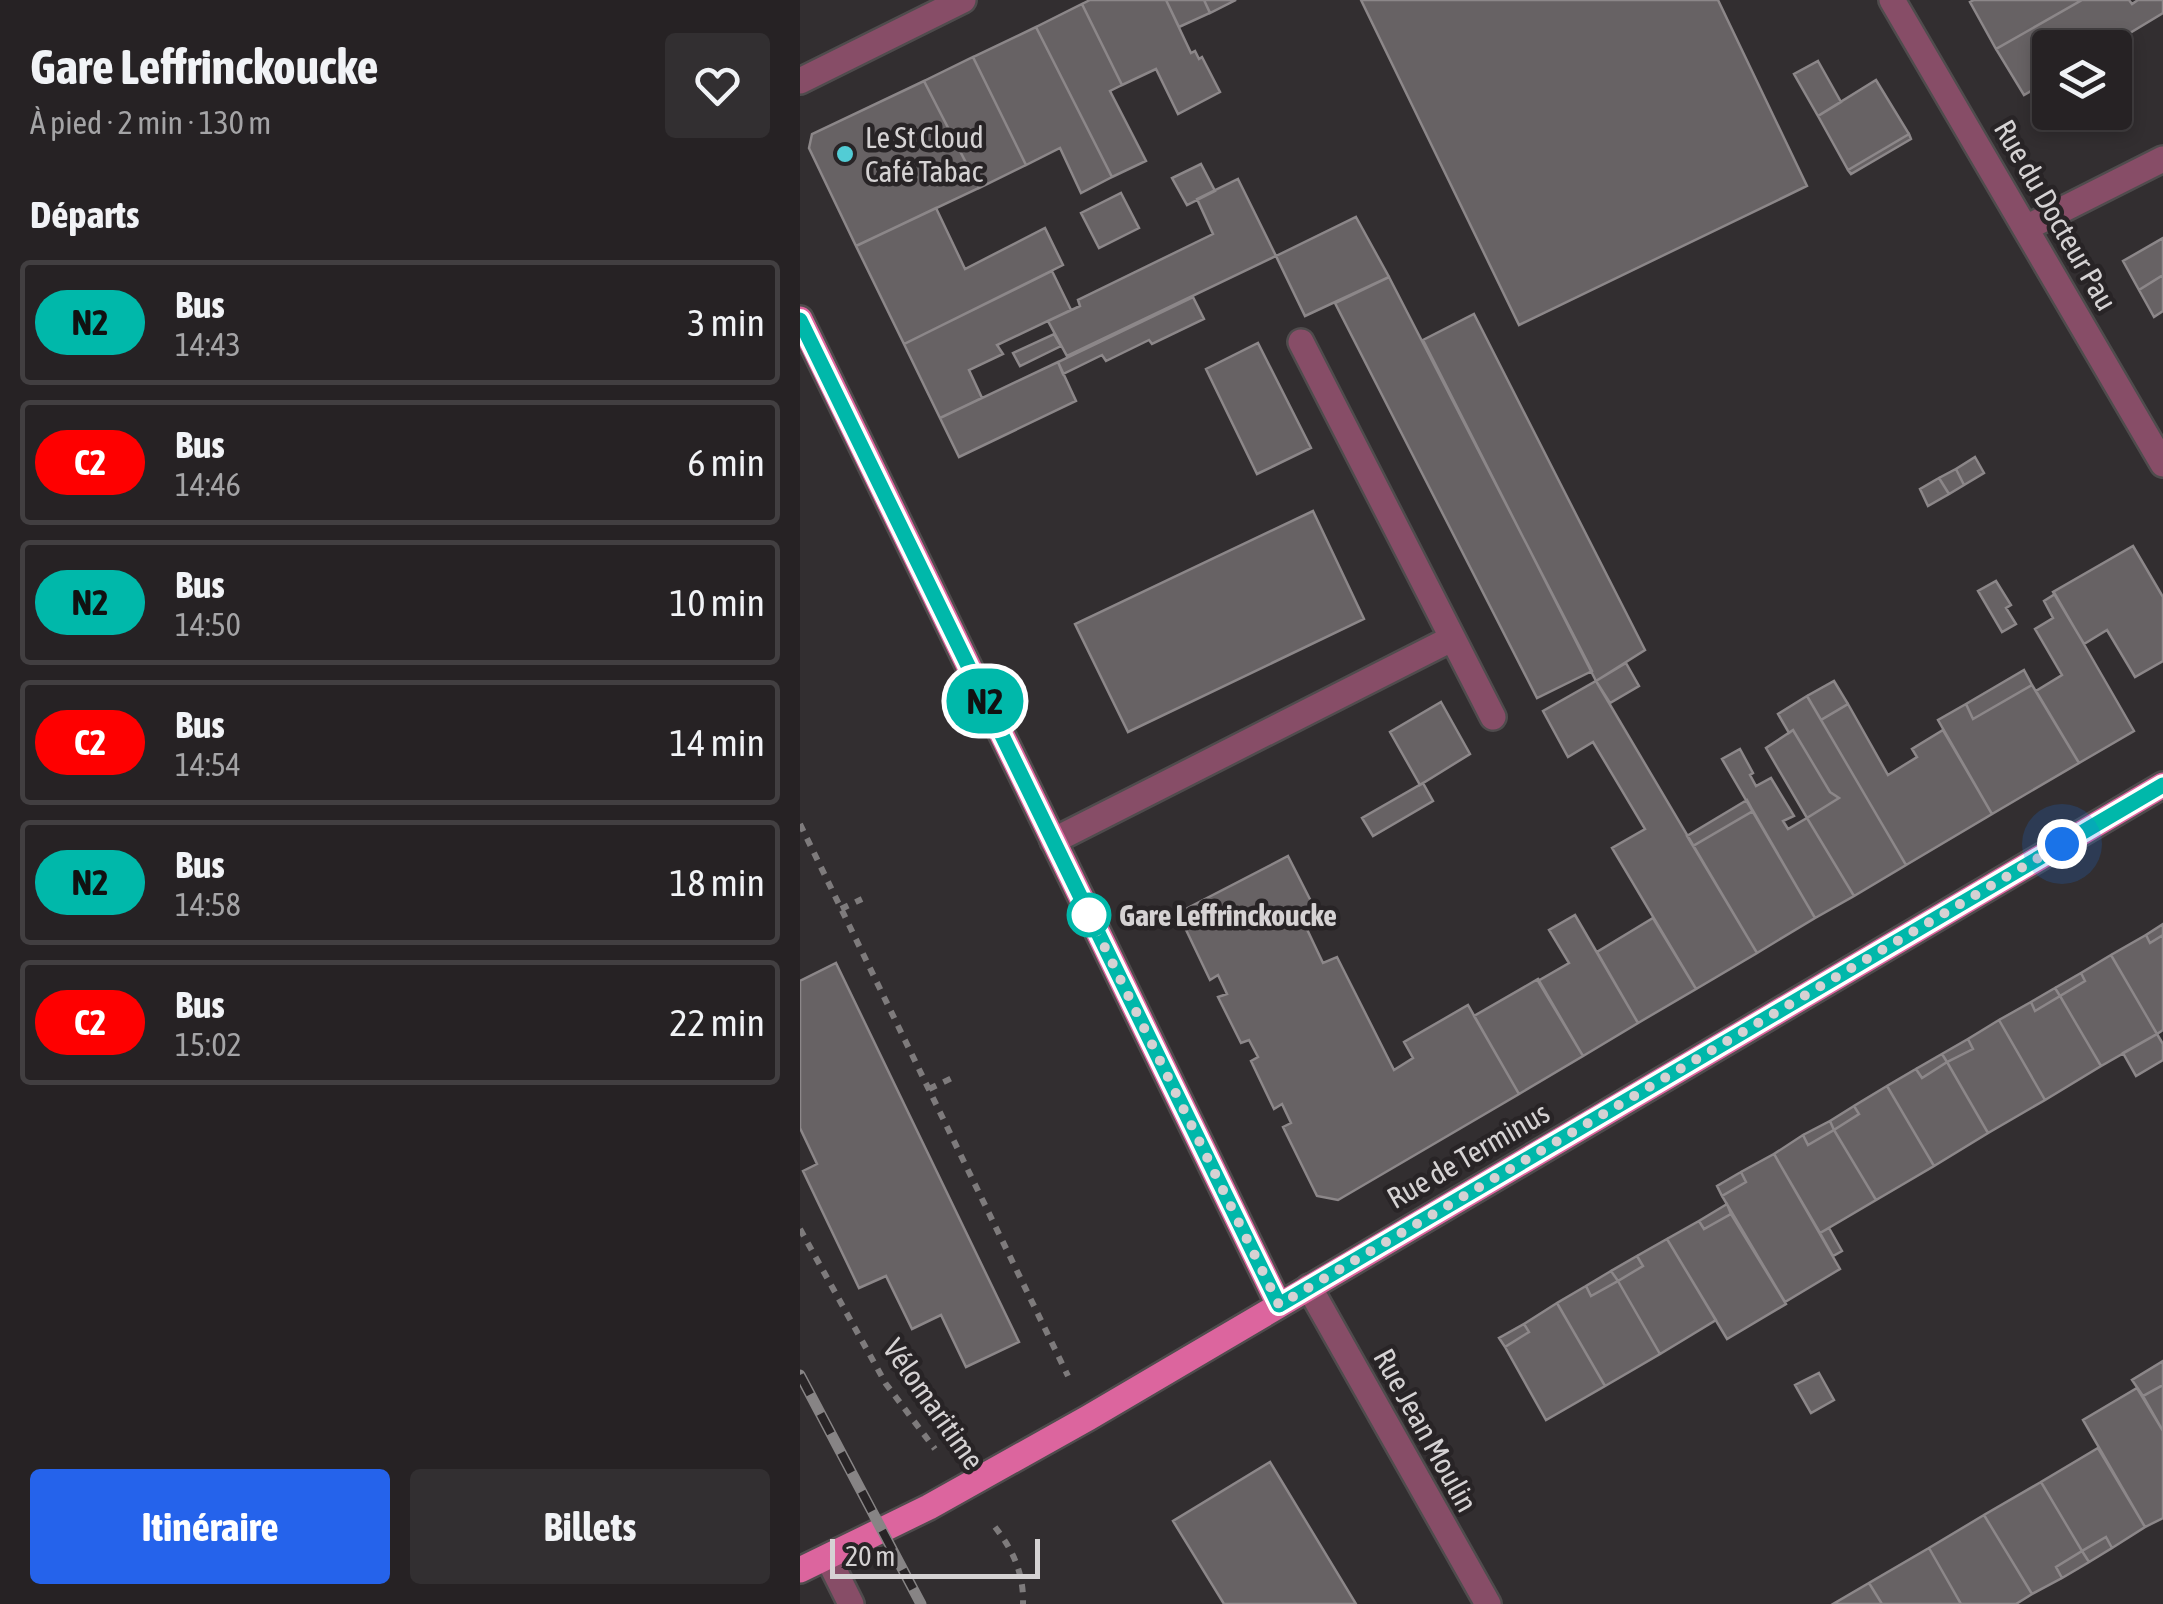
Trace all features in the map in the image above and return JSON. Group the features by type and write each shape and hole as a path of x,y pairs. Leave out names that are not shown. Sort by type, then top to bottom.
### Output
{"main road":[{"path":"800,319 1279,1305"},
{"name":"Rue de Terminus","path":"800,1570 965,1487 1088,1418 2163,785"}],"street":[{"path":"800,81 963,0"},
{"name":"Rue du Docteur Pau","path":"1892,0 2163,464"},
{"path":"2026,228 2163,158"},
{"path":"1300,342 1493,717"},
{"path":"1054,841 1451,639"},
{"name":"Rue Jean Moulin","path":"1309,1287 1488,1604"},
{"path":"828,1558 851,1604"}],"path":[{"path":"800,824 1088,1418"},
{"path":"841,908 862,898"},
{"path":"928,1089 952,1078"},
{"name":"Vélomaritime","path":"800,1230 886,1384 1004,1539 1018,1564 1023,1604"}],"building":[{"path":"1090,0 1166,0 1191,53 1195,51 1199,59 1202,57 1220,92 1178,114 1156,69 1122,85 1082,4"},
{"path":"1166,0 1204,0 1210,13 1179,27"},
{"path":"1204,0 1236,0 1210,13"},
{"path":"1361,0 1718,0 1807,186 1519,325"},
{"path":"2082,0 1996,49 1970,2"},
{"path":"2082,0 2129,0 2132,4 2138,0 2163,0 2163,13 2132,32 2032,30 2032,90 2024,95 1996,49"},
{"path":"1082,4 1122,85 1110,91 1146,161 1112,177 1036,27"},
{"path":"1036,27 1112,177 1081,193 1060,148 1026,165 973,57"},
{"path":"973,57 1026,165 979,188 924,81"},
{"path":"1818,61 1841,102 1818,116 1794,74"},
{"path":"1876,80 1909,134 1848,170 1818,116"},
{"path":"924,81 979,188 856,246 809,148 812,134"},
{"path":"1909,134 1911,139 1851,174 1848,170"},
{"path":"1201,164 1215,191 1187,205 1172,178"},
{"path":"1238,179 1276,256 1067,356 1048,321 1080,306 1078,300 1213,234 1197,199"},
{"path":"1121,193 1139,228 1099,248 1081,213"},
{"path":"936,208 965,269 1045,228 1063,265 904,344 856,246"},
{"path":"1356,217 1389,277 1305,316 1276,256"},
{"path":"2163,238 2163,275 2139,290 2123,261"},
{"path":"1052,271 1071,310 997,345 1003,354 969,370 982,398 940,418 904,344"},
{"path":"2163,275 2163,311 2154,317 2139,290"},
{"path":"1389,277 1592,671 1537,698 1335,303"},
{"path":"1193,297 1204,319 1152,344 1149,340 1106,361 1102,355 1063,374 1058,362"},
{"path":"1474,314 1645,650 1596,681 1423,340"},
{"path":"1054,334 1061,346 1020,366 1013,353"},
{"path":"1258,343 1311,448 1257,474 1206,369"},
{"path":"1058,362 1076,401 959,457 940,418"},
{"path":"1975,457 1984,473 1964,485 1956,469"},
{"path":"1956,469 1964,485 1949,494 1939,478"},
{"path":"1939,478 1949,494 1928,506 1920,489"},
{"path":"1313,511 1364,619 1128,732 1075,624"},
{"path":"2133,546 2163,597 2163,661 2135,677 2107,630 2084,644 2053,592"},
{"path":"1996,581 2011,605 2006,608 2016,624 2002,632 1978,591"},
{"path":"2055,594 2134,731 2079,763 2036,691 2062,675 2035,629 2053,618 2044,601"},
{"path":"1626,663 1639,686 1610,703 1596,681"},
{"path":"2024,670 2032,685 1973,719 1966,704"},
{"path":"1596,681 1757,953 1696,989 1612,848 1645,829 1593,742 1568,757 1543,711"},
{"path":"1834,681 1848,704 1821,720 1807,696"},
{"path":"2032,685 2079,763 1992,814 1938,720 1966,704 1973,719"},
{"path":"1807,696 1906,865 1854,896 1807,818 1839,798 1830,792 1793,730 1789,733 1778,714"},
{"path":"1441,702 1470,754 1420,785 1390,732"},
{"path":"1848,704 1888,775 1917,757 1912,749 1943,730 1992,814 1906,865 1821,720"},
{"path":"1793,730 1830,792 1839,798 1807,818 1766,748"},
{"path":"1740,749 1756,786 1771,778 1794,816 1783,821 1788,829 1807,818 1854,896 1815,918 1722,759"},
{"path":"1423,783 1433,801 1373,836 1362,818"},
{"path":"1747,800 1753,811 1693,846 1687,836"},
{"path":"1753,811 1815,918 1757,953 1693,846"},
{"path":"1288,856 1319,917 1305,925 1323,963 1337,957 1394,1070 1413,1058 1404,1042 1468,1005 1519,1094 1338,1200 1317,1196 1283,1127 1291,1123 1282,1104 1274,1109 1251,1061 1258,1057 1249,1040 1241,1043 1218,997 1227,994 1218,975 1210,980 1178,913"},
{"path":"1575,915 1638,1023 1583,1056 1538,981 1569,963 1549,930"},
{"path":"1653,918 1696,989 1638,1023 1597,952"},
{"path":"2163,924 2163,935 2150,943 2146,935"},
{"path":"2146,935 2150,943 2163,935 2163,1030 2157,1034 2111,955"},
{"path":"2111,955 2157,1034 2101,1066 2060,996 2085,981 2081,973"},
{"path":"836,963 1019,1342 966,1367 941,1315 912,1329 886,1276 859,1288 803,1171 817,1164 800,1128 800,981"},
{"path":"2081,973 2085,981 2060,996 2055,988"},
{"path":"1538,979 1583,1056 1519,1094 1474,1016"},
{"path":"2055,988 2060,996 2035,1011 2031,1002"},
{"path":"2060,996 2101,1066 2045,1100 1999,1020 2031,1002 2035,1011"},
{"path":"1999,1020 2045,1100 1988,1133 1947,1062 1973,1049 1968,1039"},
{"path":"2157,1034 2163,1044 2163,1060 2136,1076 2123,1053"},
{"path":"1968,1039 1973,1049 1947,1062 1942,1054"},
{"path":"1942,1054 1947,1062 1922,1078 1916,1069"},
{"path":"1947,1062 1988,1133 1934,1166 1887,1086 1916,1069 1922,1078"},
{"path":"1887,1086 1934,1166 1876,1200 1834,1130 1859,1114 1854,1106"},
{"path":"1854,1106 1859,1114 1834,1130 1830,1121"},
{"path":"1830,1121 1834,1130 1808,1145 1803,1135"},
{"path":"1834,1130 1876,1200 1820,1233 1774,1154 1803,1135 1808,1145"},
{"path":"1774,1154 1840,1269 1785,1302 1722,1196 1746,1182 1741,1172"},
{"path":"1741,1172 1746,1182 1722,1196 1717,1186"},
{"path":"1727,1204 1731,1214 1704,1229 1699,1221"},
{"path":"1731,1214 1786,1304 1727,1339 1667,1239 1699,1221 1704,1229"},
{"path":"1829,1228 1842,1251 1833,1256 1820,1233"},
{"path":"1667,1239 1716,1320 1660,1354 1618,1281 1643,1266 1637,1256"},
{"path":"1637,1256 1643,1266 1618,1281 1611,1271"},
{"path":"1611,1271 1618,1281 1591,1296 1586,1286"},
{"path":"1618,1281 1660,1354 1605,1386 1557,1303 1586,1286 1591,1296"},
{"path":"1557,1303 1605,1386 1546,1420 1505,1347 1529,1332 1524,1324"},
{"path":"1524,1324 1529,1332 1505,1347 1499,1338"},
{"path":"2163,1361 2163,1385 2143,1396 2132,1380"},
{"path":"1819,1373 1834,1400 1811,1413 1795,1385"},
{"path":"2163,1385 2163,1431 2143,1396"},
{"path":"2137,1388 2163,1431 2163,1518 2145,1527 2083,1420"},
{"path":"2098,1448 2145,1527 2112,1548 2106,1537 2082,1551 2041,1482"},
{"path":"1270,1462 1356,1604 1224,1604 1173,1521"},
{"path":"2041,1482 2082,1551 2056,1567 2062,1578 2032,1594 1984,1515"},
{"path":"1984,1515 2032,1594 2016,1604 1961,1604 1929,1548"},
{"path":"2106,1537 2112,1548 2089,1562 2082,1551"},
{"path":"1929,1548 1961,1604 1882,1604 1869,1583"},
{"path":"2082,1551 2089,1562 2062,1578 2056,1567"},
{"path":"1869,1583 1882,1604 1833,1604"}],"railway":[{"path":"800,1375 921,1604"}],"bus line":[{"name":"N2","path":"800,320 1279,1305 2163,785"}],"place":[{"name":"Le St Cloud Café Tabac","path":"845,154"},
{"name":"Gare Leffrinckoucke","path":"1089,915"}],"route":[{"path":"1089,915 1279,1305 2062,844"}]}
